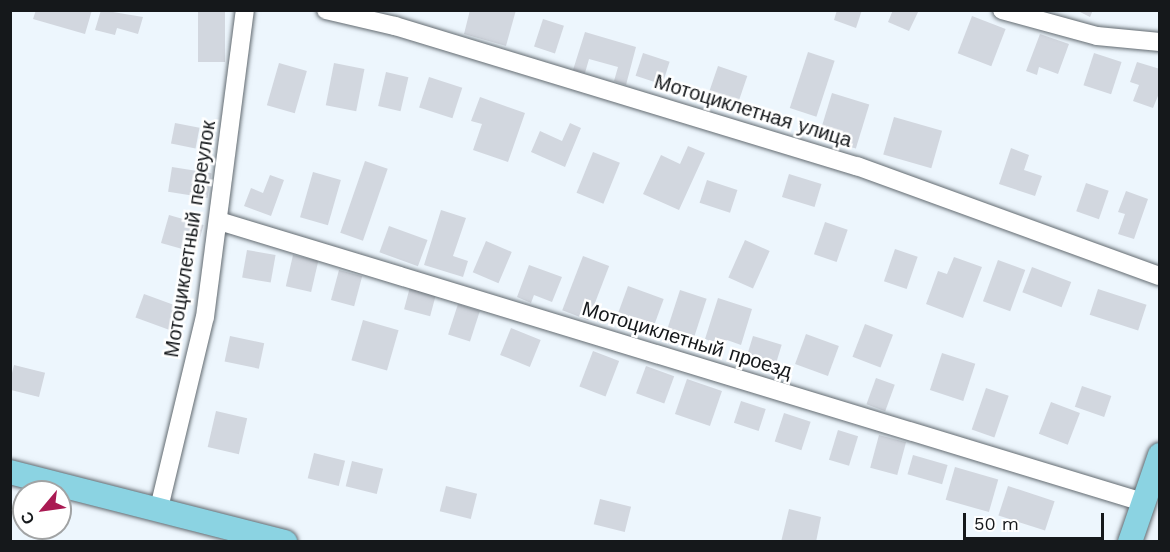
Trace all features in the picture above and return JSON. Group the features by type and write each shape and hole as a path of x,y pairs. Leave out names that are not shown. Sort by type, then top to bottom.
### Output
{"main road":[{"path":"1130,542 1160,455"},
{"path":"10,471 285,542"}],"street":[{"name":"Мотоциклетный переулок","path":"159,508 205,317 245,10"},
{"name":"Мотоциклетная улица","path":"327,10 394,26 857,166 1160,276"},
{"path":"1002,10 1097,36 1160,42"},
{"name":"Мотоциклетный проезд","path":"219,220 1143,502"}],"building":[{"path":"36,10 92,10 85,34 33,19"},
{"path":"101,10 143,17 138,34 117,28 115,35 95,30"},
{"path":"198,10 225,10 225,62 198,62"},
{"path":"470,10 516,10 506,46 464,34"},
{"path":"837,10 862,10 856,28 834,20"},
{"path":"893,10 919,10 909,31 888,22"},
{"path":"1076,10 1093,10 1090,17"},
{"path":"972,16 1006,29 991,66 958,53"},
{"path":"543,19 564,26 555,53 534,47"},
{"path":"585,32 636,47 626,85 614,81 618,67 589,59 585,73 573,70"},
{"path":"1040,34 1069,44 1058,74 1039,67 1037,75 1026,71"},
{"path":"808,52 835,61 816,117 790,108"},
{"path":"643,53 670,62 662,84 636,76"},
{"path":"1094,53 1122,62 1111,94 1083,85"},
{"path":"1137,62 1160,69 1160,91 1153,108 1133,101 1139,85 1130,82"},
{"path":"279,63 307,71 295,113 267,105"},
{"path":"334,63 364,69 356,111 326,105"},
{"path":"718,66 747,76 736,108 707,98"},
{"path":"386,72 408,77 401,111 378,106"},
{"path":"429,77 462,88 452,118 419,107"},
{"path":"832,93 869,104 856,148 819,137"},
{"path":"480,97 525,113 508,162 473,150 482,124 471,121"},
{"path":"894,117 942,131 931,168 883,154"},
{"path":"175,123 200,128 196,148 171,144"},
{"path":"570,123 581,128 565,167 531,152 540,131 562,141"},
{"path":"688,146 705,153 679,210 643,194 661,155 680,164"},
{"path":"1011,148 1029,155 1024,170 1042,176 1035,196 999,184"},
{"path":"593,152 620,163 603,204 577,193"},
{"path":"365,161 388,169 363,241 340,233"},
{"path":"172,167 212,173 208,198 168,192"},
{"path":"313,172 341,180 328,225 300,217"},
{"path":"789,174 822,184 814,207 782,197"},
{"path":"270,175 284,180 271,216 244,206 251,188 263,193"},
{"path":"707,180 737,190 730,213 700,203"},
{"path":"1086,183 1109,191 1099,219 1076,211"},
{"path":"1126,191 1148,199 1134,239 1118,234 1125,214 1118,212"},
{"path":"441,210 466,218 453,256 468,261 463,277 424,265"},
{"path":"169,215 204,225 196,253 161,243"},
{"path":"825,222 848,230 837,262 814,254"},
{"path":"389,226 428,240 418,266 379,252"},
{"path":"745,240 770,251 753,288 728,277"},
{"path":"486,241 512,252 498,283 473,272"},
{"path":"895,249 918,257 907,289 884,281"},
{"path":"247,250 276,255 271,283 242,278"},
{"path":"293,255 318,261 311,292 286,286"},
{"path":"583,256 609,266 588,320 562,310"},
{"path":"954,257 982,267 963,318 926,304 938,271 947,274"},
{"path":"998,260 1025,270 1010,311 983,301"},
{"path":"529,265 562,277 552,302 534,295 531,303 517,297"},
{"path":"1032,267 1071,282 1062,307 1022,292"},
{"path":"339,270 362,276 354,306 331,300"},
{"path":"628,286 664,299 651,334 615,321"},
{"path":"410,287 436,294 430,316 404,309"},
{"path":"1098,289 1147,305 1138,330 1090,315"},
{"path":"680,290 707,299 691,348 664,339"},
{"path":"144,294 182,308 173,331 135,317"},
{"path":"718,298 752,309 741,345 727,340 725,346 705,339"},
{"path":"458,304 480,311 470,342 448,334"},
{"path":"363,320 399,330 387,371 351,360"},
{"path":"865,324 893,335 880,367 852,357"},
{"path":"511,328 541,340 530,367 500,355"},
{"path":"806,334 839,346 828,376 795,364"},
{"path":"230,336 264,343 259,369 225,361"},
{"path":"753,336 782,345 774,370 745,361"},
{"path":"593,351 619,361 606,397 579,386"},
{"path":"942,353 975,364 963,401 930,390"},
{"path":"14,365 45,373 39,397 10,390"},
{"path":"646,366 674,376 664,404 636,393"},
{"path":"876,378 895,385 885,411 866,404"},
{"path":"687,379 722,391 710,426 675,414"},
{"path":"1082,386 1111,396 1104,417 1075,407"},
{"path":"986,388 1009,396 994,437 972,430"},
{"path":"741,401 766,409 759,431 734,423"},
{"path":"1051,402 1080,413 1068,445 1039,434"},
{"path":"216,411 247,418 239,454 208,447"},
{"path":"784,413 811,422 801,450 775,442"},
{"path":"838,430 858,436 849,466 829,460"},
{"path":"879,435 906,442 897,475 870,468"},
{"path":"314,453 345,461 339,486 308,478"},
{"path":"913,455 948,465 942,484 907,474"},
{"path":"352,461 383,469 377,494 346,486"},
{"path":"955,467 998,479 989,512 946,500"},
{"path":"446,486 477,494 471,519 440,511"},
{"path":"1008,486 1055,501 1045,531 998,515"},
{"path":"600,499 631,507 625,532 594,524"},
{"path":"789,509 821,517 816,542 781,542"}]}
